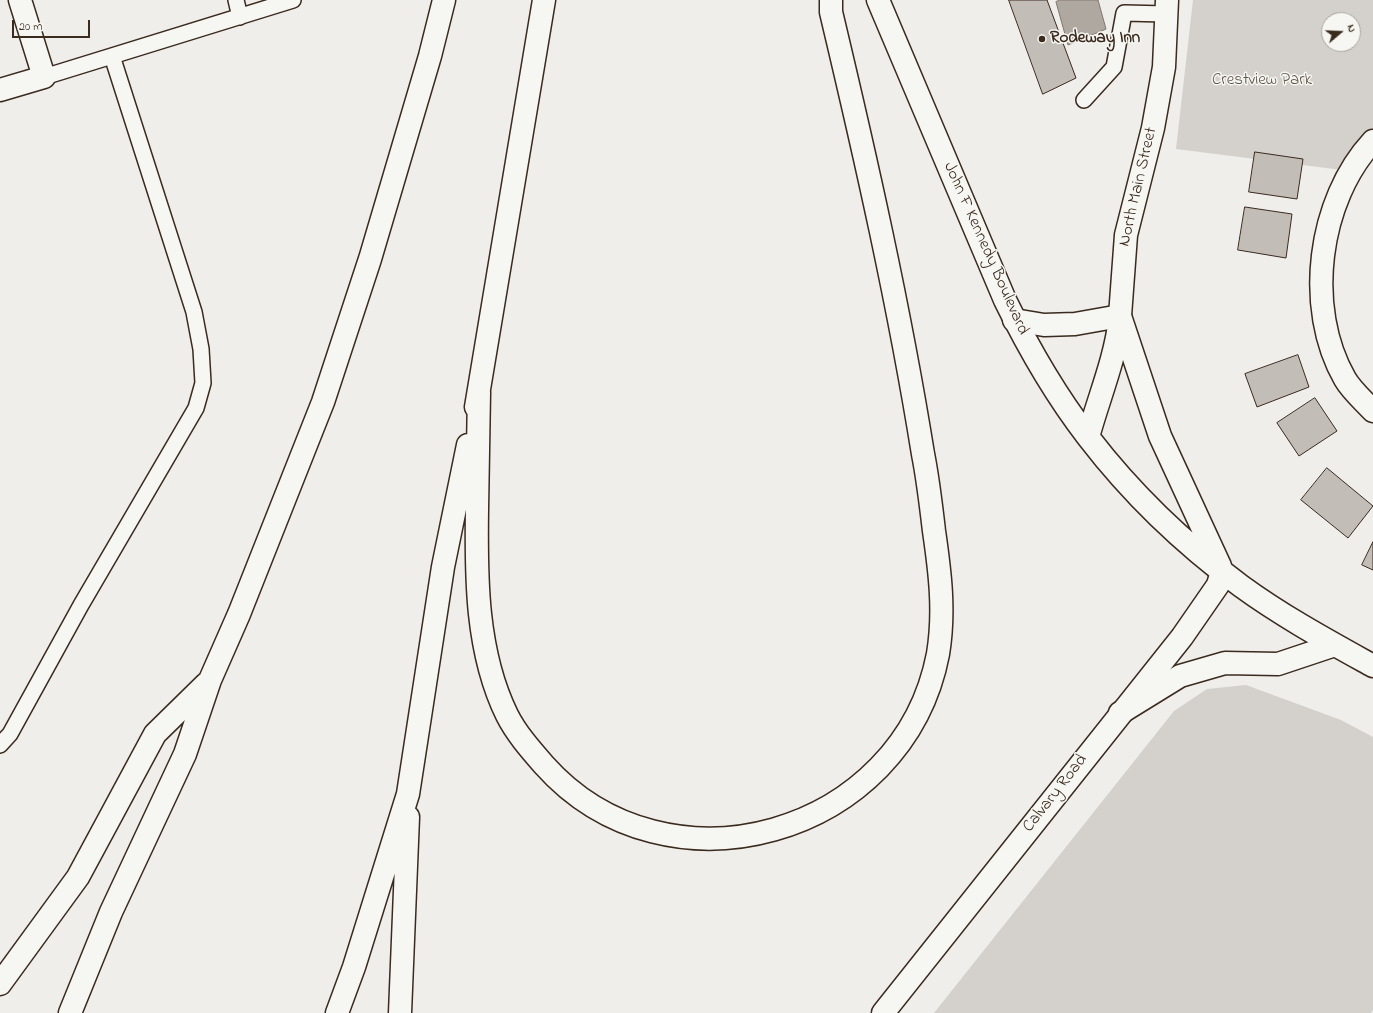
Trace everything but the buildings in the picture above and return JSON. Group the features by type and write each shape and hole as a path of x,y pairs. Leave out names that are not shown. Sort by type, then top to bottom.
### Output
{"main road":[{"path":"0,90 44,77 20,0"},
{"path":"70,1013 111,912 185,754 210,680 239,614 323,402 370,259 430,56 444,0"},
{"path":"400,1013 408,794 443,567 479,392 544,0"},
{"path":"479,392 476,561 485,648 494,683 508,715 527,746 555,777 576,795 606,813 639,827 680,837 715,839 757,835 800,822 834,804 860,785 888,757 913,720 926,694 937,656 942,616 941,583 927,475 910,374 886,249 831,12 831,0"},
{"name":"John F Kennedy Boulevard","path":"878,0 949,172 1014,320 1088,437 1131,487 1192,546 1222,571 1242,586 1335,645 1373,666"},
{"name":"North Main Street","path":"1088,437 1117,345 1126,235 1153,128 1164,67 1166,7"},
{"path":"1373,141 1362,152 1337,196 1325,238 1321,276 1326,329 1334,356 1346,380 1373,411"},
{"path":"1014,320 1044,324 1075,324 1120,316 1160,436 1222,571"},
{"name":"Calvary Road","path":"883,1013 1182,636 1218,585 1222,571"},
{"path":"1120,714 1180,676 1225,663 1278,664 1335,645"},
{"path":"0,984 78,876 155,734 210,680"},
{"path":"337,1013 354,967 408,794"}],"lane":[{"path":"236,0 240,17"},
{"path":"44,77 293,0"},
{"path":"1084,100 1114,67 1122,6 1166,7"},
{"path":"0,745 10,734 81,605 196,408 203,383 201,349 194,312 112,56"}],"green space":[{"name":"Crestview Park","path":"1193,0 1373,0 1373,144 1350,171 1176,149"},
{"path":"1246,685 1341,720 1373,737 1373,1010 1371,1013 934,1013 1174,711 1207,689"}],"shaded area":[{"path":"1060,0 1098,0 1106,29 1068,45 1056,2"}],"place":[{"name":"Rodeway Inn","path":"1042,39"}]}
